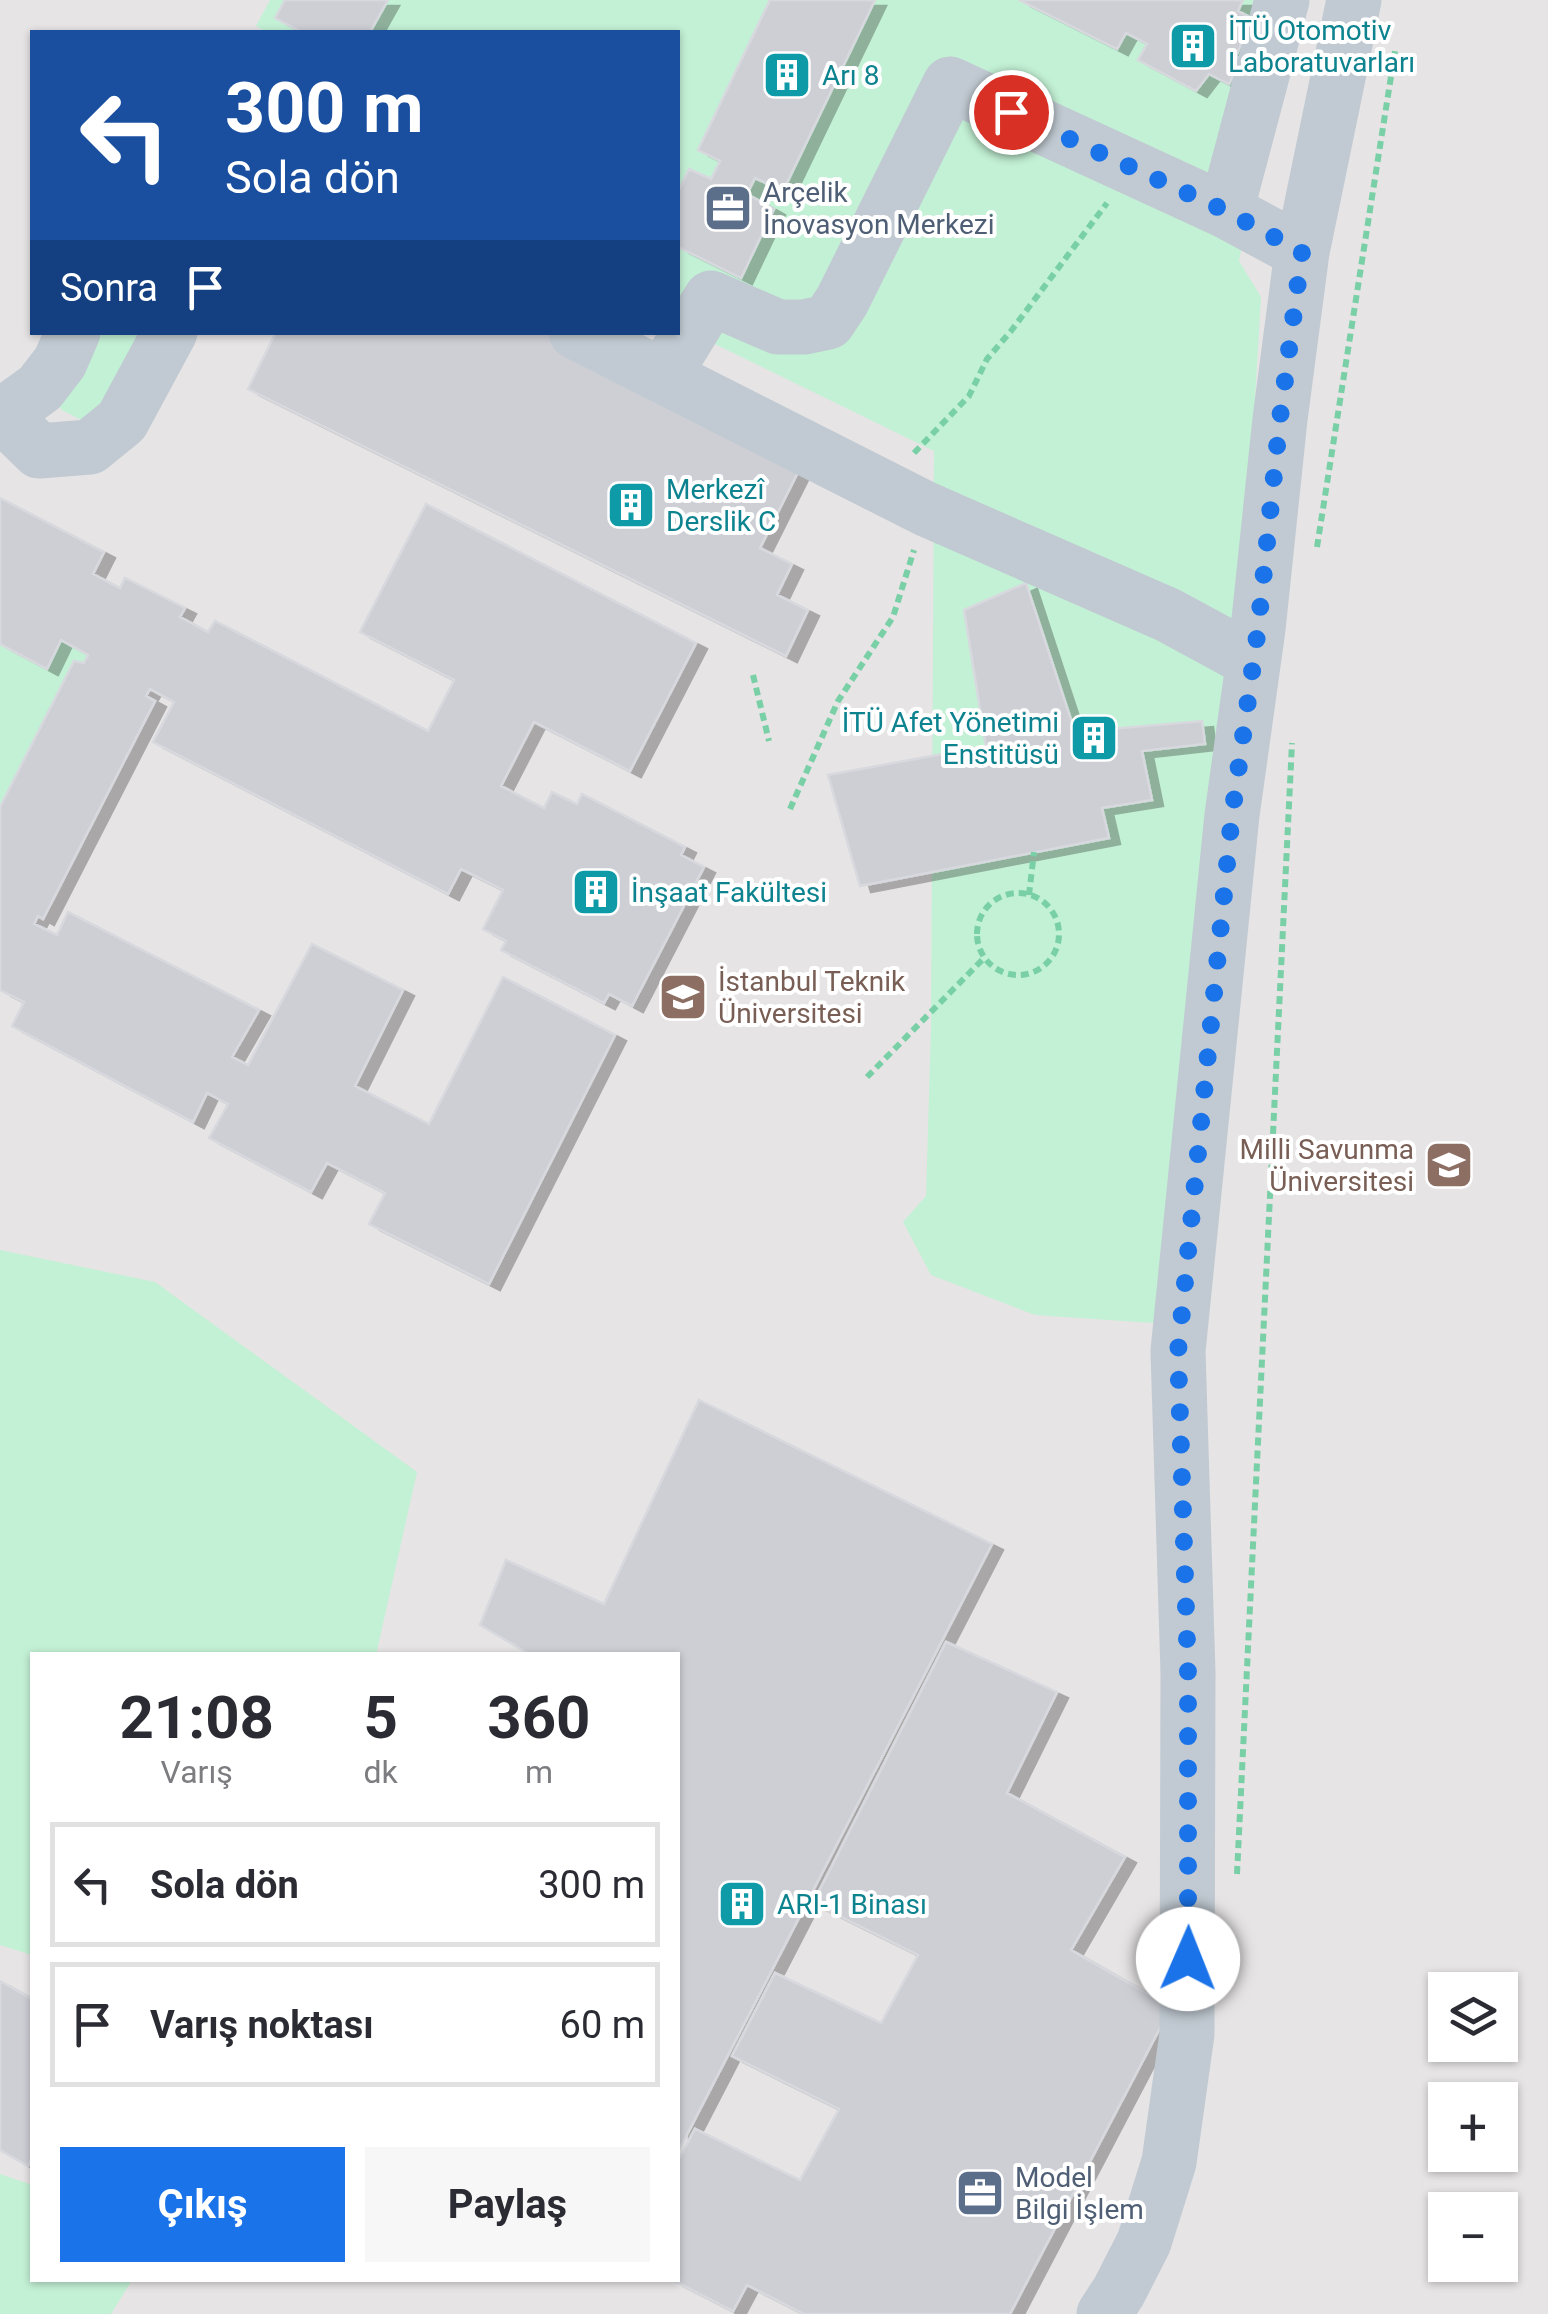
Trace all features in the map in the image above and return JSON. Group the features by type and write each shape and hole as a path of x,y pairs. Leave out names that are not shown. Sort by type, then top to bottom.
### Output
{"street":[{"path":"1226,211 1282,0"},
{"path":"1104,2314 1144,2242 1169,2162 1187,2034 1188,1692 1178,1352 1232,815 1280,418 1302,252 1354,0"},
{"path":"663,376 711,298 778,327 804,328 828,322 950,84 1226,211 1302,252"},
{"path":"72,335 60,362 40,388 2,413 39,451 90,447 122,421 168,335"},
{"path":"582,335 904,498 1168,615 1253,661"}],"path":[{"path":"1316,554 1397,38"},
{"path":"790,810 838,701 893,617 904,498 988,359 1132,167"},
{"path":"753,676 769,741"},
{"path":"1237,1887 1293,729"},
{"path":"1029,894 1034,852"},
{"path":"1029,894 1051,910 1058,922 1057,949 1039,970 1013,975 985,957 978,940 978,926 991,904 1002,896 1029,894"},
{"path":"866,1077 985,957"}],"shaded area":[{"name":"İstanbul Teknik Üniversitesi","path":"0,0 1548,0 1548,2314 0,2314"}],"green space":[{"path":"270,0 1291,0 1239,261 1261,297 1243,602 1168,1324 1035,1315 931,1275 903,1222 926,1196 931,1027 934,451 680,327 680,30 263,30 256,26"},
{"path":"90,335 147,335 89,424 62,410 56,402"},
{"path":"61,640 88,655 84,663 74,661 0,807 0,644"},
{"path":"0,1250 155,1282 417,1472 377,1652 30,1652 30,1954 0,1945"},
{"path":"0,2174 30,2184 30,2282 131,2282 111,2314 0,2314"}],"building":[{"path":"285,0 388,0 371,30 297,30 275,18"},
{"name":"Arı 8","path":"770,0 875,0 783,191 755,178 747,194 774,209 741,278 680,248 680,188 689,169 711,179 720,161 698,150"},
{"name":"İTÜ Otomotiv Laboratuvarları","path":"1019,0 1243,0 1238,11 1257,21 1243,40 1236,56 1241,59 1229,84 1209,74 1196,91 1138,60 1147,44 1126,33 1117,49"},
{"name":"Merkezî Derslik C","path":"275,335 550,335 803,462 760,548 792,564 777,595 808,610 786,656 248,389"},
{"name":"İnşaat Fakültesi","path":"0,498 104,552 93,574 120,588 125,578 185,608 180,617 208,632 215,621 428,731 454,680 360,632 426,504 696,643 630,771 534,722 501,786 544,808 552,792 577,804 582,794 685,847 681,855 704,867 632,1006 609,994 604,1003 501,950 506,941 483,929 503,890 461,869 448,894 153,742 174,702 150,689 146,696 155,701 43,919 38,916 34,924 57,935 68,912 259,1010 232,1057 248,1065 312,944 403,990 355,1086 429,1124 503,977 615,1035 489,1284 369,1224 385,1193 327,1163 311,1192 209,1138 228,1104 207,1093 193,1122 12,1026 24,1002 0,990 0,807 74,661 84,663 88,655 61,640 47,669 0,644"},
{"name":"İTÜ Afet Yönetimi Enstitüsü","path":"1026,583 1075,732 1202,721 1205,744 1142,751 1152,800 1102,808 1109,838 860,886 828,775 986,746 964,610"},
{"name":"ARI-1 Binası","path":"699,1400 992,1544 680,2148 680,1652 526,1652 480,1625 506,1560 604,1604"},
{"path":"946,1642 1057,1692 1007,1793 1125,1857 1071,1950 1171,2007 1010,2314 804,2314 747,2285 733,2311 676,2282 680,2282 680,2157 695,2129 800,2180 839,2109 732,2056 775,1973 881,2023 918,1955 813,1903"},
{"path":"0,1981 30,1998 30,2162 28,2166 0,2150"}],"place":[{"name":"İTÜ Otomotiv Laboratuvarları","path":"1193,46"},
{"name":"Arı 8","path":"787,75"},
{"name":"Arçelik İnovasyon Merkezi","path":"728,208"},
{"name":"Merkezî Derslik C","path":"631,505"},
{"name":"İTÜ Afet Yönetimi Enstitüsü","path":"1094,738"},
{"name":"İnşaat Fakültesi","path":"596,892"},
{"name":"İstanbul Teknik Üniversitesi","path":"683,997"},
{"name":"Milli Savunma Üniversitesi","path":"1449,1165"},
{"name":"ARI-1 Binası","path":"742,1904"},
{"name":"Model Bilgi İşlem","path":"980,2193"}],"route":[{"path":"1011,112 1226,211 1302,252 1232,815 1178,1352 1188,1673 1188,1959"}]}
